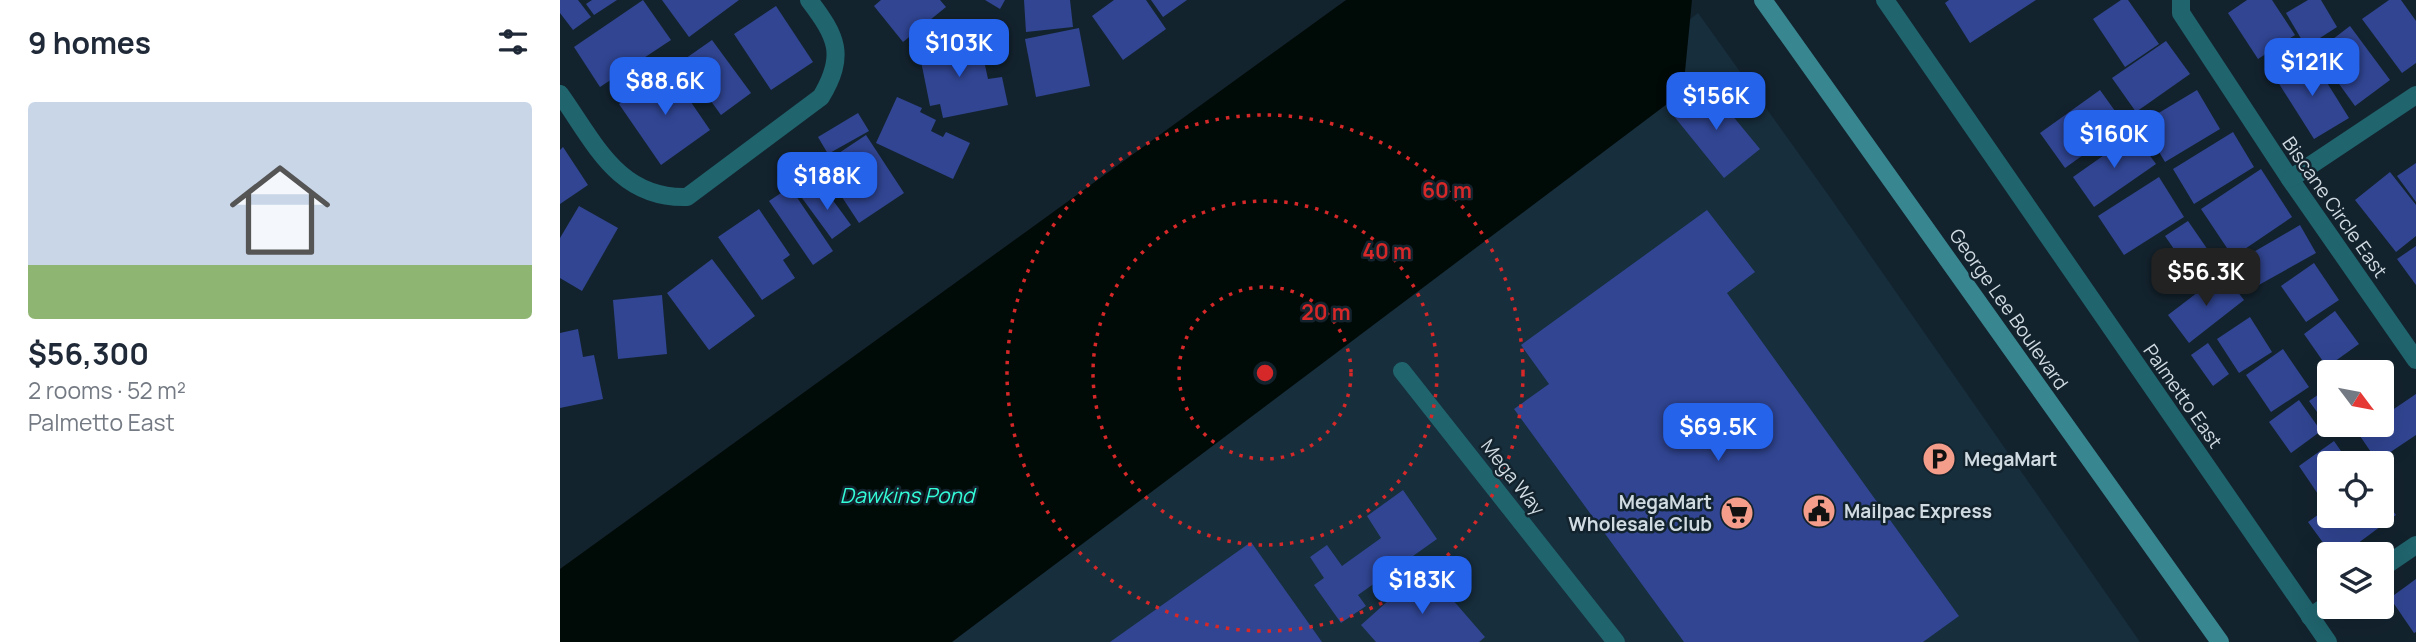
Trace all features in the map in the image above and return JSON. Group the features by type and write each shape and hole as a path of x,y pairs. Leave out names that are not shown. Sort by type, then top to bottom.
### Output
{"main road":[{"name":"George Lee Boulevard","path":"1763,0 2220,642"}],"street":[{"path":"560,94 613,168 628,182 646,192 668,198 687,197 821,97 831,81 836,61 829,26 809,0"},
{"name":"Palmetto East","path":"1885,0 2328,642"},
{"name":"Biscane Circle East","path":"2180,2 2181,13 2290,179 2416,360"},
{"path":"2290,179 2416,95"},
{"name":"Mega Way","path":"1402,371 1616,642"},
{"path":"2394,560 2416,545"},
{"path":"2310,617 2317,612"}],"shaded area":[{"path":"1698,13 2140,642 895,642"}],"water":[{"name":"Dawkins Pond","path":"1346,0 1692,0 1683,92 952,642 560,642 560,569"}],"building":[{"path":"560,0 578,0 591,17 573,30 560,13"},
{"path":"592,0 617,0 594,15 586,4"},
{"path":"643,0 671,40 600,87 574,47"},
{"path":"662,0 739,0 689,37"},
{"path":"881,0 940,0 946,7 903,42 874,6"},
{"path":"985,0 1005,0 1000,9"},
{"path":"1024,0 1070,0 1073,27 1026,32"},
{"path":"1114,0 1146,0 1166,29 1123,60 1092,16"},
{"path":"1151,0 1187,0 1163,17"},
{"path":"1949,0 2036,0 1970,43 1945,3"},
{"path":"2121,0 2128,0 2159,44 2125,67 2093,19"},
{"path":"2247,0 2272,0 2295,35 2258,59 2228,13"},
{"path":"2308,0 2321,0 2337,27 2306,47 2286,13"},
{"path":"2389,0 2401,0 2416,21 2416,63 2402,73 2362,19"},
{"path":"776,6 813,62 771,90 734,34"},
{"path":"2350,26 2390,80 2355,106 2316,52"},
{"path":"1079,28 1090,86 1036,97 1025,39"},
{"path":"958,36 961,51 981,47 988,79 1002,77 1008,105 943,118 940,104 930,106 918,46"},
{"path":"712,40 751,93 721,115 682,61"},
{"path":"2166,41 2190,74 2136,112 2112,78"},
{"path":"2311,57 2349,118 2314,139 2276,79"},
{"path":"669,70 710,130 661,165 619,104"},
{"path":"1708,86 1760,149 1724,178 1673,115"},
{"path":"2100,90 2125,125 2065,168 2040,133"},
{"path":"2197,90 2220,129 2165,162 2142,123"},
{"path":"897,97 922,108 920,112 936,120 931,131 943,137 946,132 970,143 953,179 876,143"},
{"path":"858,113 869,131 828,154 818,137"},
{"path":"2233,132 2254,167 2194,204 2173,169"},
{"path":"2134,134 2156,164 2094,207 2073,177"},
{"path":"866,135 904,193 859,223 821,165"},
{"path":"563,147 588,185 560,204 560,150"},
{"path":"2416,163 2416,202 2397,176"},
{"path":"2261,169 2292,217 2233,257 2201,209"},
{"path":"2390,172 2416,205 2416,236 2396,252 2355,200"},
{"path":"2159,177 2184,217 2124,255 2098,216"},
{"path":"821,184 851,225 832,239 802,198"},
{"path":"790,187 833,251 813,265 769,201"},
{"path":"579,206 618,228 582,291 560,278 560,238"},
{"path":"759,209 790,255 783,260 795,278 762,300 718,237"},
{"name":"MegaMart Wholesale Club","path":"1707,210 1755,272 1727,293 1959,616 1923,642 1684,642 1514,409 1549,384 1521,345"},
{"path":"2188,221 2210,253 2187,268 2165,236"},
{"path":"2300,225 2316,253 2248,291 2233,264"},
{"path":"2416,246 2416,285 2397,259"},
{"path":"712,259 755,316 709,350 667,293"},
{"path":"2314,263 2339,300 2306,322 2281,286"},
{"path":"2223,273 2244,300 2189,343 2168,315"},
{"path":"662,295 667,354 618,359 613,300"},
{"path":"2335,311 2359,344 2337,360 2322,360 2304,334"},
{"path":"2250,317 2272,352 2239,373 2217,339"},
{"path":"578,329 583,357 594,355 603,399 560,408 560,333"},
{"path":"2208,343 2229,374 2213,386 2191,355"},
{"path":"2283,349 2309,387 2271,412 2246,375"},
{"path":"2416,394 2416,435 2392,451 2370,451 2361,438 2394,438 2394,409"},
{"path":"2317,396 2317,412 2309,401"},
{"path":"2299,400 2317,425 2317,434 2291,453 2269,422"},
{"path":"2334,441 2341,451 2320,451"},
{"path":"2317,453 2317,493 2299,466"},
{"path":"1403,490 1437,539 1358,595 1366,606 1341,623 1314,585 1324,578 1310,557 1327,545 1342,566 1381,538 1367,516"},
{"path":"2317,516 2317,528 2378,528 2360,542 2323,542 2308,522"},
{"path":"1251,542 1322,642 1110,642"},
{"path":"1425,568 1485,637 1479,642 1376,642 1361,625"},
{"path":"2416,579 2416,632 2414,633 2394,604 2394,595"}],"place":[{"name":"MegaMart","path":"1939,459"},
{"name":"Mailpac Express","path":"1819,511"},
{"name":"MegaMart Wholesale Club","path":"1737,513"}]}
